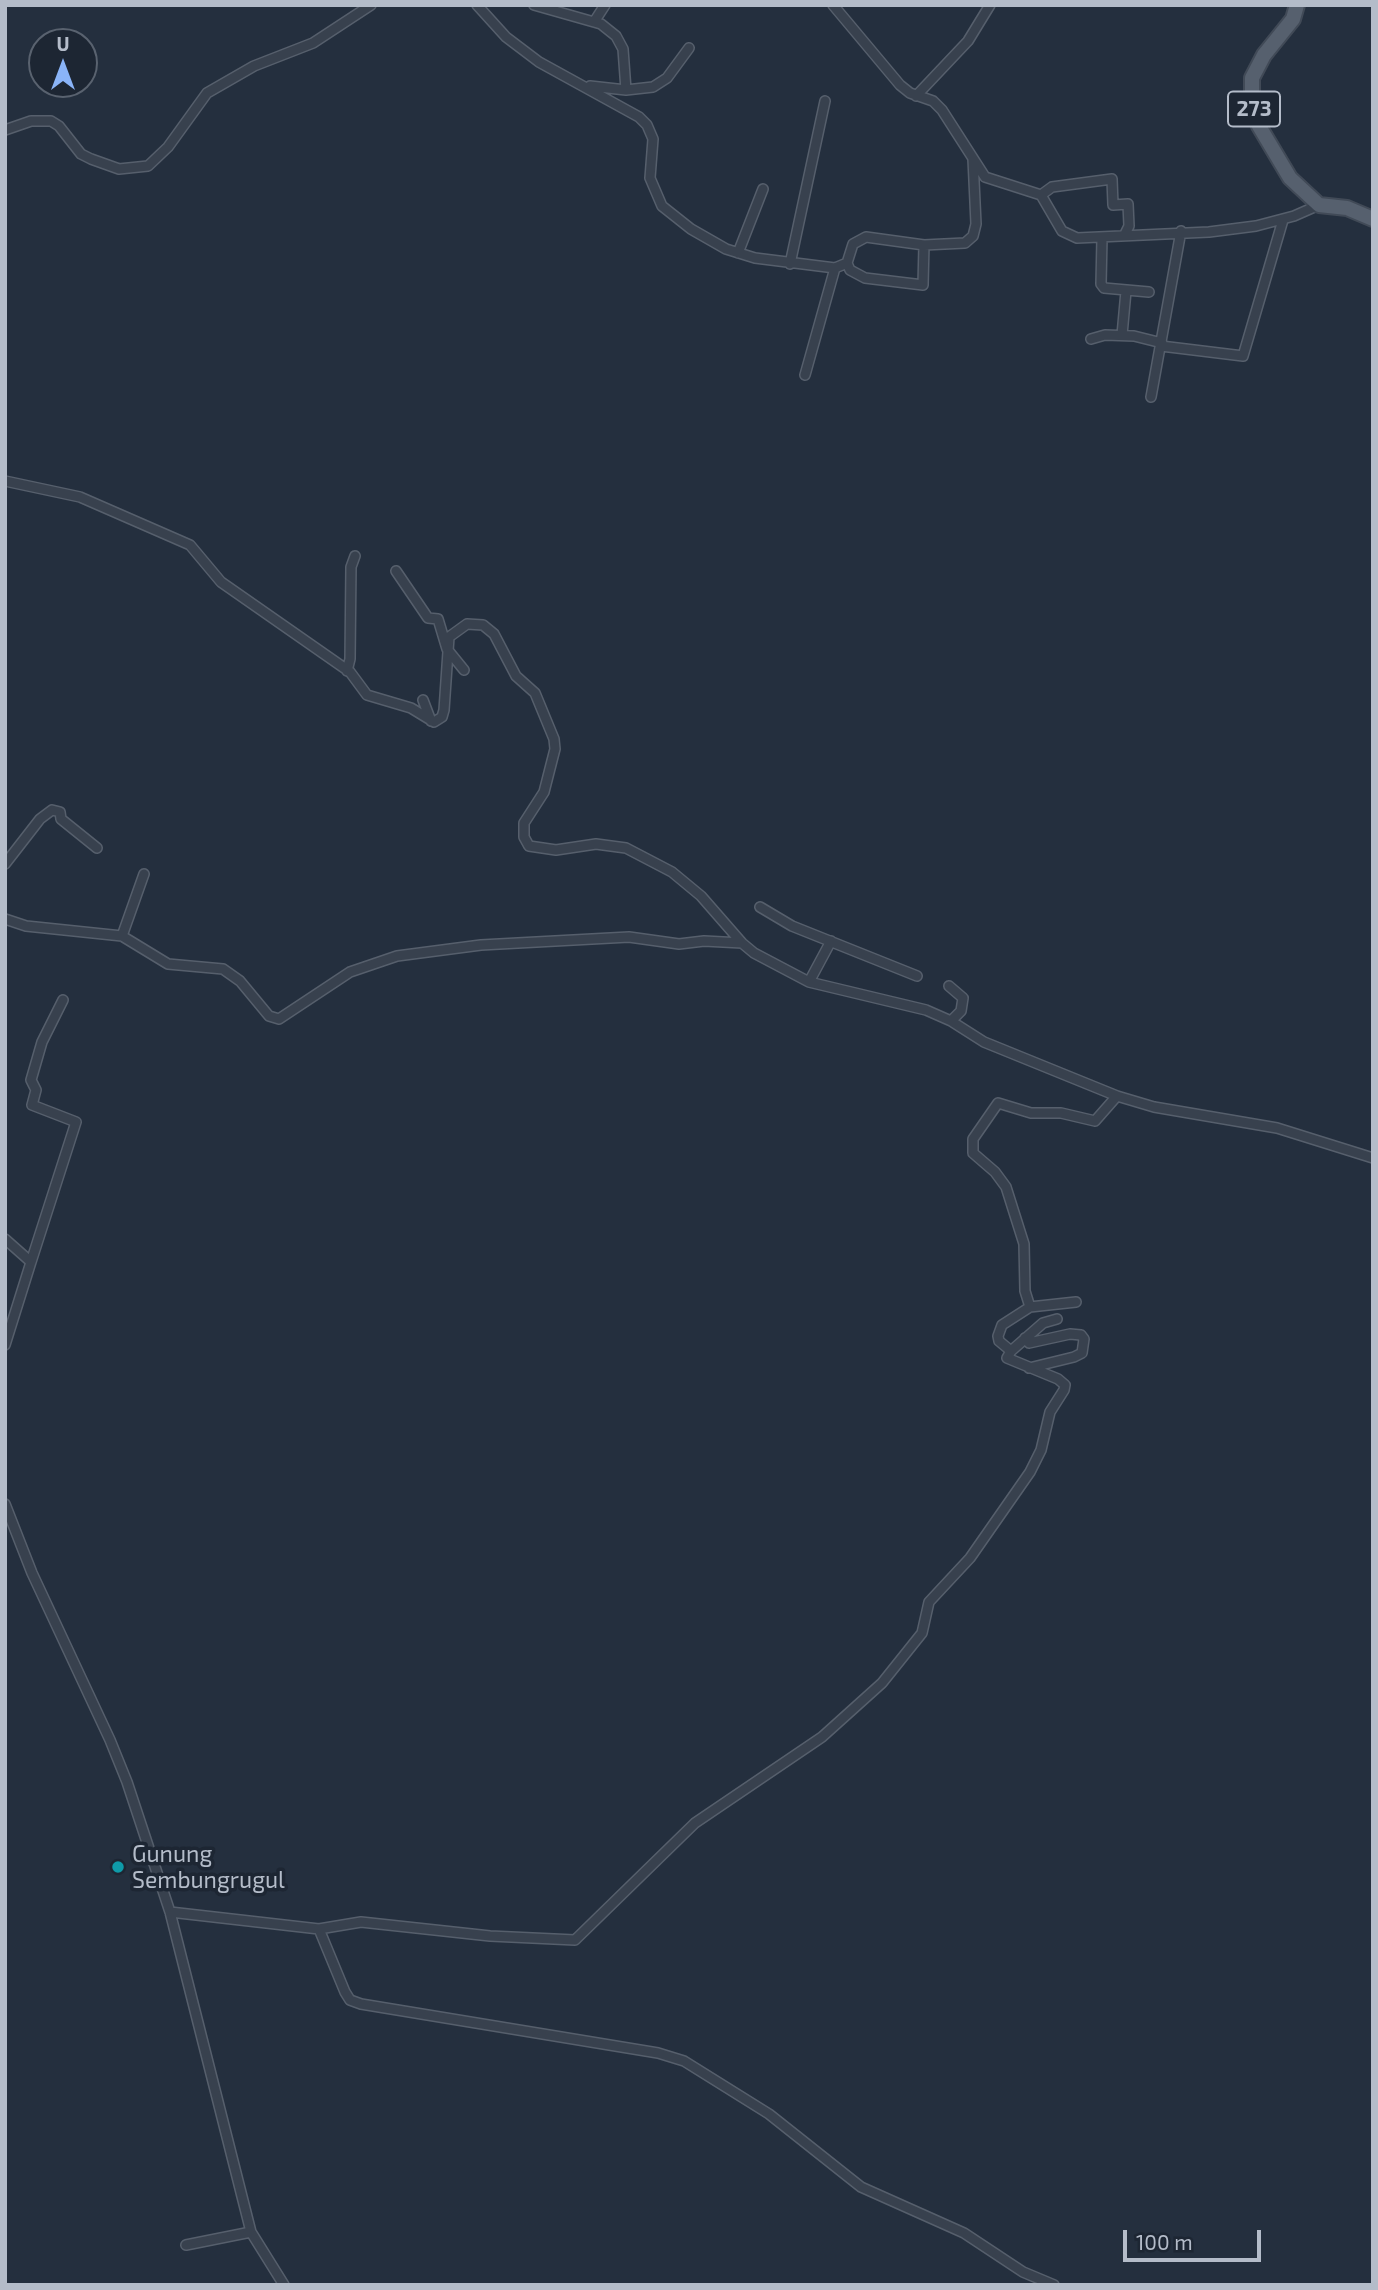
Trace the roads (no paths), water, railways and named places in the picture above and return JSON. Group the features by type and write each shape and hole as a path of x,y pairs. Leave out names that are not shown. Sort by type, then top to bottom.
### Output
{"main road":[{"name":"273","path":"1297,5 1293,19 1256,67 1252,78 1252,102 1259,126 1283,169 1319,205"},
{"path":"1319,205 1347,208 1373,219"}],"street":[{"path":"5,130 31,121 51,121 81,155 118,169 148,166 169,147 207,93 254,66 313,43 371,5"},
{"path":"534,5 594,22 608,29 620,42 626,90"},
{"path":"594,22 605,5"},
{"path":"833,5 900,85 916,96 933,101 942,110 985,177 995,183 1041,195 1062,231 1077,238 1181,231 1209,232 1283,220 1319,205"},
{"path":"916,96 968,41 990,5"},
{"path":"482,6 506,37 539,61 626,109 647,125 653,139 650,178 655,194 669,215 737,253 790,264 835,268 847,263"},
{"path":"583,85 626,90 660,84 689,48"},
{"path":"790,264 825,101"},
{"path":"924,245 923,285 865,278 850,270 847,263 853,244 866,237 924,245 956,246 968,242 973,236 973,159"},
{"path":"1041,195 1052,187 1112,179 1113,205 1128,204 1129,226 1124,236"},
{"path":"737,253 763,189"},
{"path":"1091,339 1122,335 1149,337 1162,344 1243,356 1283,220"},
{"path":"1151,397 1181,231"},
{"path":"1102,238 1101,284 1104,288 1149,292"},
{"path":"805,375 835,268"},
{"path":"1122,335 1126,291"},
{"path":"5,481 80,497 190,545 221,582 347,671 372,698 411,708 431,721 439,720 443,714 449,637 458,628 474,623 489,629 516,676 535,693 554,739 555,749 544,792 525,818 526,843 537,849 556,850 589,844 626,848 672,872 701,896 742,943 809,982 926,1010 951,1021 984,1042 1117,1096 1154,1107 1277,1128 1373,1158"},
{"path":"347,671 351,659 351,567 355,556"},
{"path":"396,571 428,618 438,619 447,649 464,670"},
{"path":"423,700 431,721"},
{"path":"5,864 40,819 52,810 60,812 61,819 97,848"},
{"path":"122,936 145,873"},
{"path":"760,907 792,926 917,976"},
{"path":"5,919 26,926 122,936 168,964 215,967 231,973 269,1016 279,1019 350,972 397,956 481,945 629,937 679,944 704,941 742,943"},
{"path":"809,982 831,941"},
{"path":"948,986 963,998 961,1011 951,1021"},
{"path":"5,1345 76,1122 32,1105 36,1090 31,1080 42,1042 63,1000"},
{"path":"1030,1307 1025,1291 1021,1228 1002,1179 976,1157 973,1139 998,1103 1031,1113 1061,1113 1095,1121 1117,1096"},
{"path":"5,1239 31,1262"},
{"path":"1011,1351 999,1341 1002,1325 1030,1307 1076,1302"},
{"path":"170,1912 319,1929 362,1922 565,1941 580,1937 695,1823 806,1749 862,1703 922,1633 929,1602 970,1558 1030,1472 1041,1450 1051,1412 1065,1385 1058,1379 1007,1358 1011,1351 1043,1322 1058,1319"},
{"path":"1025,1338 1029,1343 1070,1334 1081,1335 1084,1339 1082,1353 1029,1368"},
{"path":"5,1504 32,1573 110,1740 170,1912 251,2232 284,2285"},
{"path":"319,1929 345,1993 354,2002 658,2053 684,2061 769,2114 861,2188 964,2234 1023,2272 1054,2285"},
{"path":"186,2245 251,2232"}],"place":[{"name":"Gunung Sembungrugul","path":"118,1867"}]}
